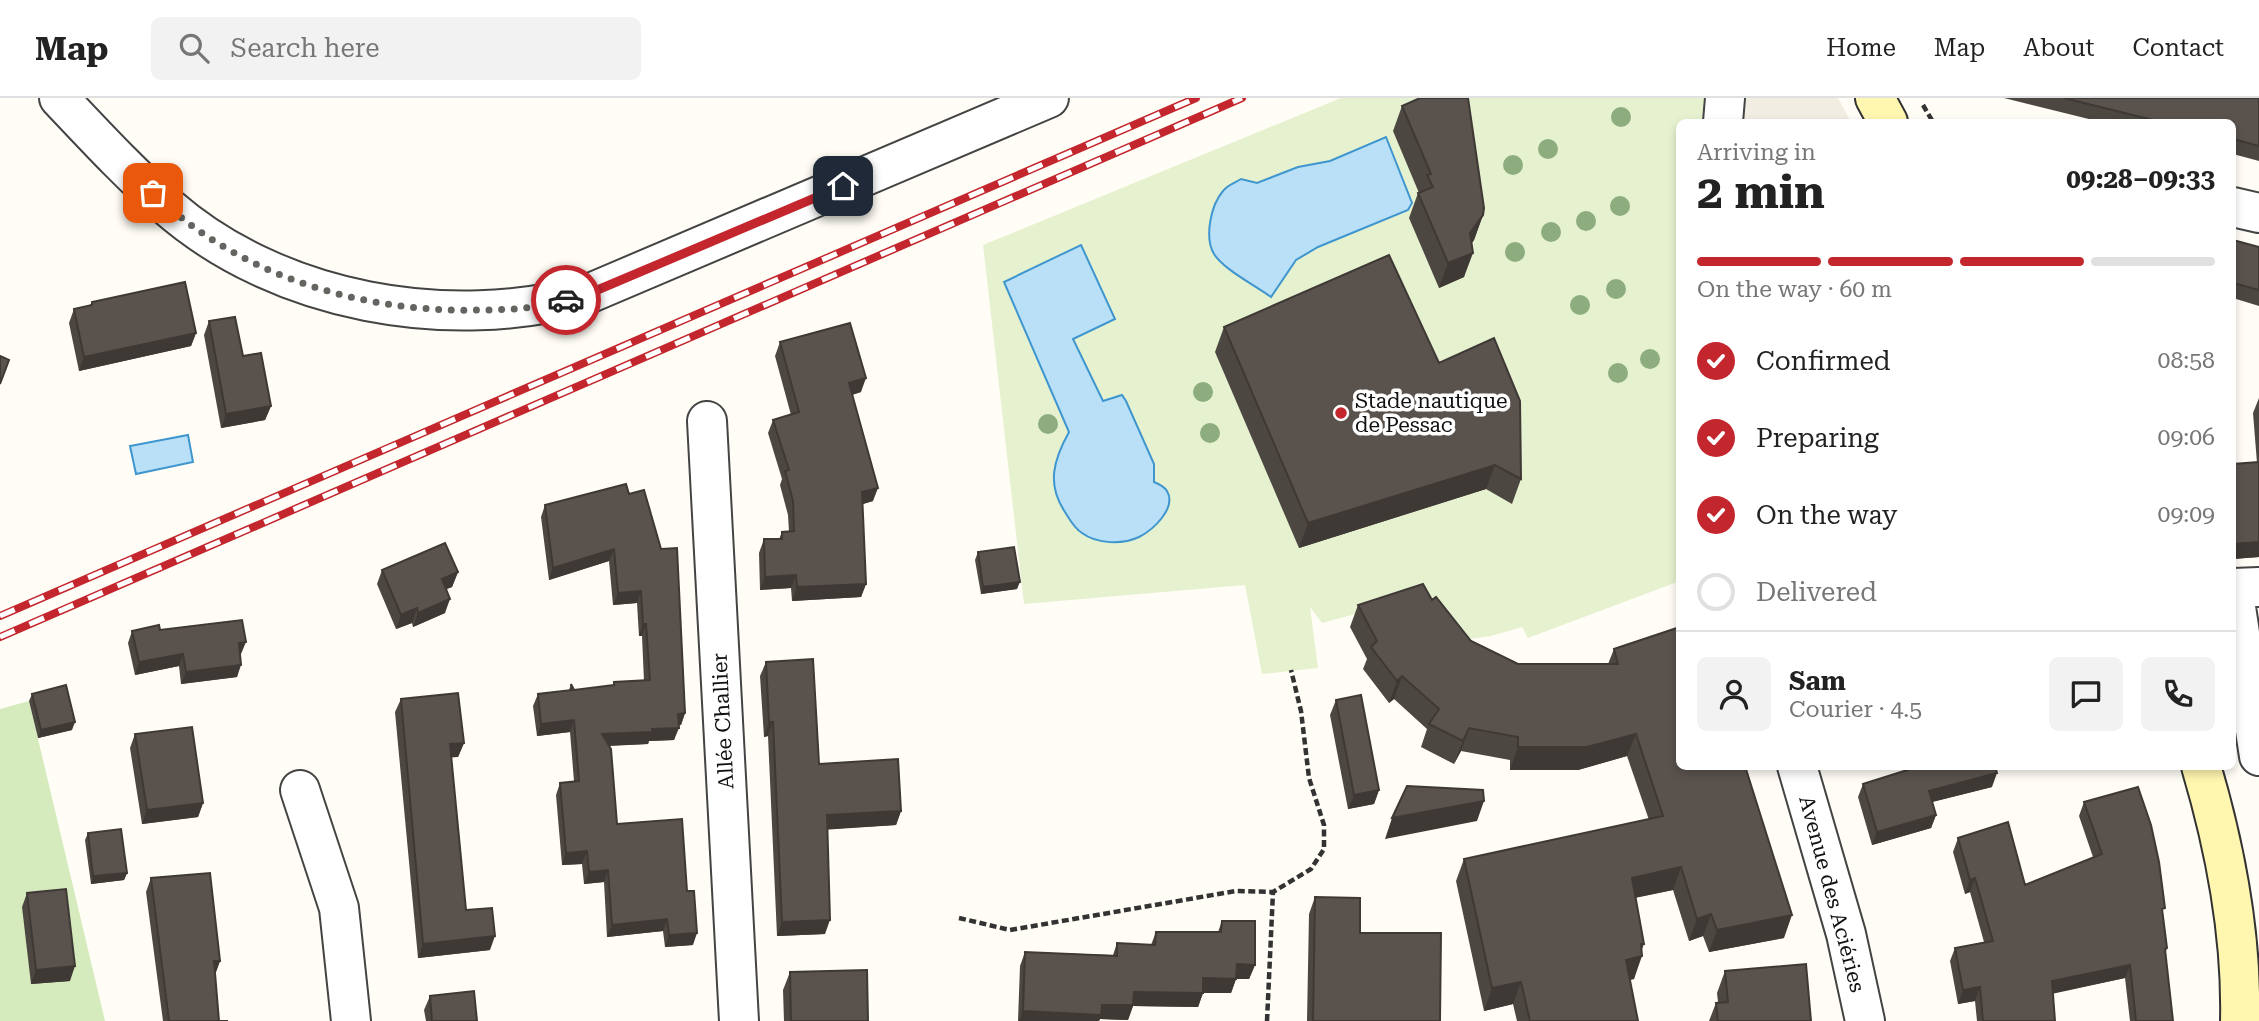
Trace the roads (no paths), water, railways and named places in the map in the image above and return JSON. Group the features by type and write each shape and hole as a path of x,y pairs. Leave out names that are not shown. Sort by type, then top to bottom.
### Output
{"main road":[{"path":"1875,98 1886,119"},
{"path":"2202,770 2222,854 2232,918 2240,1021"}],"street":[{"path":"59,98 169,208 215,242 257,264 309,286 408,308 456,311 505,310 551,304 588,294 1049,98"},
{"path":"1723,119 1725,98"},
{"path":"2236,208 2259,213"},
{"name":"Allée Challier","path":"707,421 738,1021"},
{"path":"2236,588 2259,587"},
{"path":"2236,607 2259,756"},
{"name":"Avenue des Aciéries","path":"1798,770 1846,934 1865,1021"},
{"path":"300,790 339,908 351,1021"}],"water":[{"path":"1386,137 1412,203 1408,210 1318,247 1296,260 1271,297 1218,260 1211,247 1210,221 1219,197 1229,186 1241,179 1257,183 1298,167 1330,161"},
{"path":"1081,245 1115,319 1073,339 1103,401 1122,395 1126,401 1154,464 1154,482 1167,491 1169,498 1166,511 1157,524 1139,537 1125,541 1110,542 1088,537 1074,526 1059,502 1054,472 1059,452 1069,432 1004,282"},
{"path":"188,435 193,462 136,474 130,446"}],"railway":[{"path":"0,616 1196,98"},
{"path":"0,637 1242,98"}],"place":[{"name":"Stade nautique de Pessac","path":"1341,413"}]}
